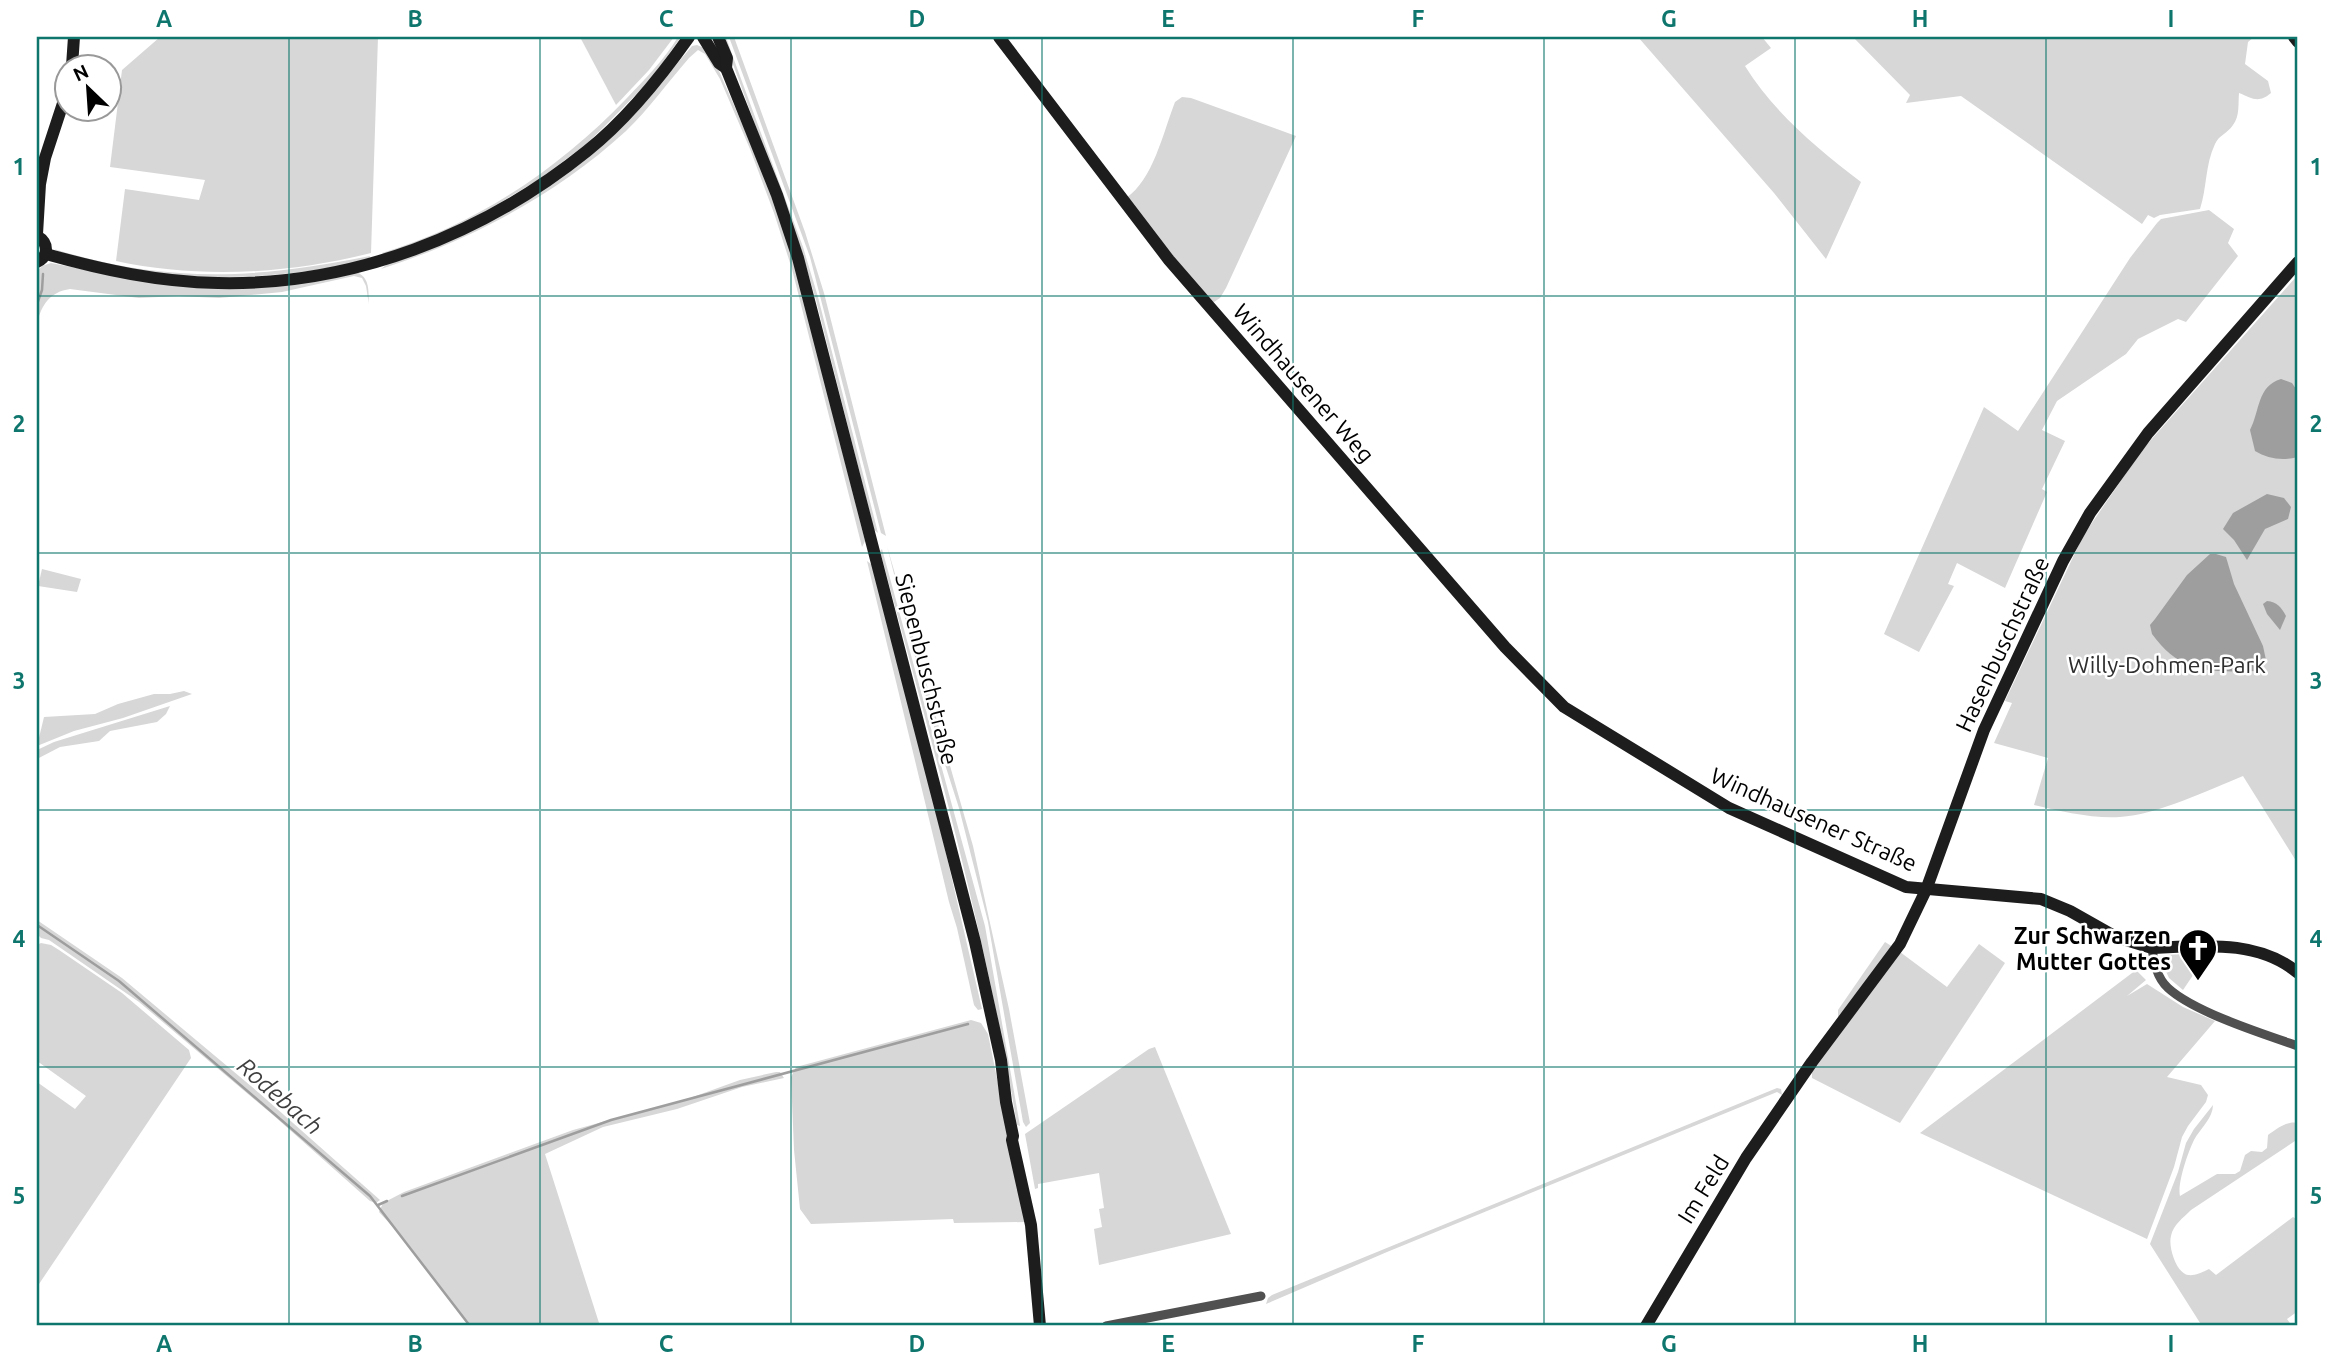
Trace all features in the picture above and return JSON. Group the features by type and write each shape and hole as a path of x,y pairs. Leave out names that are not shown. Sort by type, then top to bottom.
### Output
{"street":[{"path":"57,122 40,184 37,235 45,243 41,258 144,278 219,283 274,281 319,275 391,258 438,241 504,208 587,151 652,86 689,37"},
{"path":"703,37 719,63 726,68"},
{"name":"Siepenbuschstraße","path":"718,37 727,58 726,68 777,195 798,258 969,918 1001,1060 1012,1140 1031,1224 1040,1326"},
{"name":"Windhausener Weg","path":"999,37 1147,232 1234,336 1530,674 1564,707 1603,733"},
{"path":"2294,37 2298,42"},
{"name":"Hasenbuschstraße","path":"1801,1077 1900,944 1926,890 1984,730 2053,583 2090,513 2148,433 2298,262"},
{"name":"Windhausener Straße","path":"1603,733 1729,808 1906,887 2041,900 2070,911 2116,937 2152,948 2247,949 2283,962 2298,973"},
{"path":"2152,948 2154,964 2161,980 2182,998 2228,1020 2298,1046"},
{"name":"Im Feld","path":"1646,1326 1746,1158 1801,1077"},
{"path":"1105,1326 1261,1296"}],"green space":[{"path":"160,37 378,37 371,253 308,266 244,272 180,270 116,261 125,189 199,200 205,180 110,167 116,122 122,122 122,70"},
{"path":"580,37 674,37 649,70 616,105"},
{"path":"678,37 681,37 651,79 605,126 585,145 538,180 469,221 385,255 382,253 450,227 514,192 544,171 601,124 627,98"},
{"path":"723,37 726,37 803,247 878,533 874,530 800,247"},
{"path":"729,37 734,37 805,232 824,293 886,536 881,533 810,257"},
{"path":"1638,37 1762,37 1771,48 1745,66 1783,115 1861,182 1826,259 1774,193"},
{"path":"1853,37 2254,37 2248,42 2245,64 2268,81 2271,93 2259,99 2239,93 2237,118 2217,141 2212,152 2200,209 2154,218 2148,215 2142,224 1961,96 1906,103 1910,95"},
{"path":"692,46 704,48 716,64 767,181 792,254 865,541 862,547 792,269 750,149 720,79 705,54 698,50 626,131 599,154 541,195 480,229 381,269 390,262 453,239 631,118"},
{"path":"1182,97 1296,136 1226,288 1214,302 1210,301 1126,198 1150,168 1175,102"},
{"path":"2209,210 2234,229 2228,243 2238,256 2186,322 2178,319 2138,339 2126,354 2057,401 2042,430 2065,441 2042,489 2047,492 2005,588 1957,563 1948,584 1954,586 1919,652 1884,634 1984,407 2018,431 2130,258 2157,223 2161,219"},
{"path":"54,249 135,268 212,274 288,270 370,256 369,260 301,272 198,277 130,269"},
{"path":"51,263 142,281 357,272 367,282 369,305 362,278 354,276 282,292 219,298 139,298 70,289 57,293 48,300 37,323 37,271"},
{"name":"Willy-Dohmen-Park","path":"2296,277 2298,864 2243,776 2150,812 2120,817 2099,817 2034,805 2048,758 1994,743 2012,703 2005,701 2083,536 2142,450"},
{"path":"887,546 973,846 1009,1009 1030,1123 1026,1127 988,922"},
{"path":"882,549 985,926 1020,1126 1017,1125 990,980 973,908 938,765 880,551"},
{"path":"867,561 872,565 929,780 982,1009 978,1010 974,1005"},
{"path":"42,569 81,579 77,592 38,586"},
{"path":"184,691 192,694 123,718 74,731 37,746 44,717 95,714 154,694"},
{"path":"170,706 157,722 110,731 99,741 60,747 37,759 37,750 54,742"},
{"path":"37,920 122,978 258,1092 380,1200 376,1203 370,1201 139,1002 49,940 41,938 37,934"},
{"path":"1885,942 1893,947 1838,1018 1838,1010"},
{"path":"1979,944 2005,963 1900,1123 1812,1078 1812,1070 1900,952 1947,987"},
{"path":"37,945 51,945 122,993 189,1050 191,1058 37,1287 37,1082 75,1109 86,1096 37,1061"},
{"path":"2208,953 2183,990 2169,978 2162,963 2165,955"},
{"path":"2136,970 2146,980 2127,996 2147,984 2183,1007 2215,1021 2167,1077 2201,1085 2208,1095 2182,1137 2174,1167 2147,1239 1920,1133"},
{"path":"971,1020 981,1023 988,1034 1026,1222 954,1223 953,1219 811,1224 800,1209 794,1150 791,1077 796,1067"},
{"path":"1155,1047 1231,1234 1099,1265 1094,1229 1102,1227 1099,1209 1104,1208 1099,1173 1038,1184 1035,1189 1025,1134"},
{"path":"780,1072 784,1078 742,1087 677,1109 603,1127 545,1154 600,1326 469,1326 405,1240 379,1212 383,1203 404,1192 573,1130 690,1098 740,1080"},
{"path":"1777,1088 1781,1089 1782,1095 1777,1092 1266,1304 1272,1295"},
{"path":"2213,1105 2211,1114 2189,1152 2180,1196 2217,1174 2235,1174 2240,1171 2245,1155 2251,1151 2262,1152 2267,1148 2268,1135 2283,1126 2298,1123 2298,1139 2191,1210 2174,1228 2171,1236 2174,1258 2180,1269 2188,1275 2209,1269 2216,1275 2293,1217 2298,1220 2298,1311 2287,1319 2292,1326 2202,1326 2150,1244 2178,1172 2186,1143"}],"shaded area":[{"path":"2281,379 2292,383 2298,392 2298,457 2287,459 2270,457 2255,451 2250,430 2263,393 2273,382"},
{"path":"2267,494 2284,498 2291,507 2288,519 2265,529 2247,560 2223,529 2233,513"},
{"path":"2210,554 2226,557 2234,584 2263,646 2266,660 2262,667 2255,671 2210,670 2185,664 2163,647 2152,634 2150,625 2187,575"},
{"path":"2267,601 2273,602 2286,616 2280,630 2267,614 2263,604"}],"waterway":[{"name":"Rodebach","path":"37,304 42,290 43,274"},
{"name":"Rodebach","path":"37,925 119,981 370,1196 470,1326"},
{"path":"402,1196 611,1120 968,1024"},
{"path":"378,1205 387,1201"}],"place":[{"name":"Zur Schwarzen Mutter Gottes","path":"2198,982"}]}
